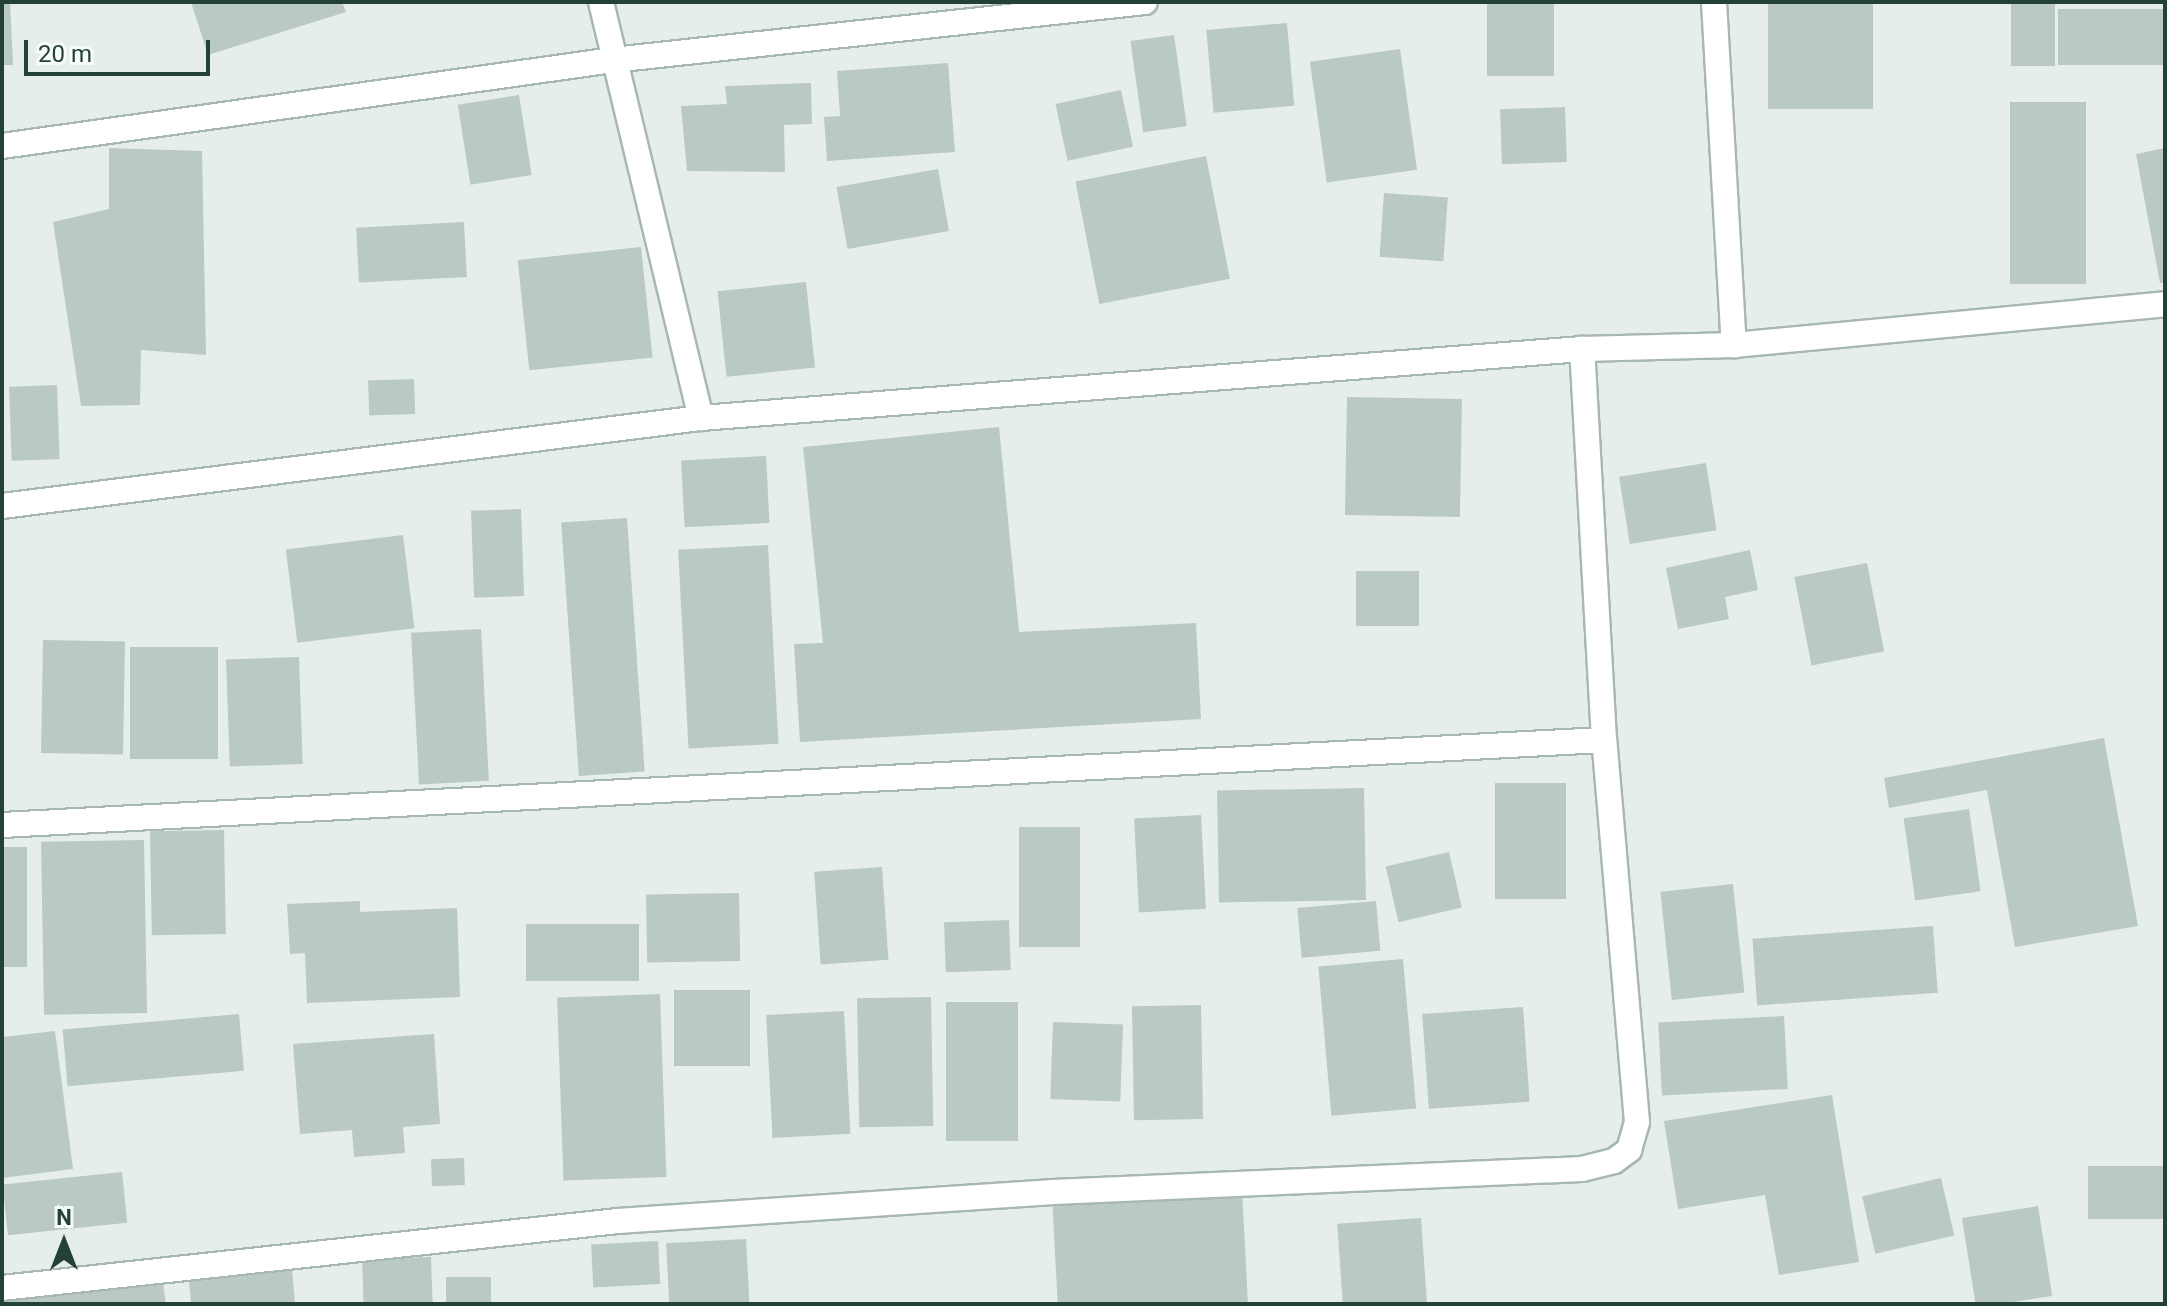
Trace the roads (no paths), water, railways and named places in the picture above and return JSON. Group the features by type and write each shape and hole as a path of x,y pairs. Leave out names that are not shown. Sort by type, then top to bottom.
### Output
{"street":[{"path":"601,2 701,418"},
{"path":"2,146 613,60 1145,2"},
{"path":"1714,2 1734,345"},
{"path":"2,506 701,418 1582,349 1734,345 2165,304"},
{"path":"2,1288 618,1221 1053,1192 1582,1169 1614,1161 1629,1150 1637,1122 1604,740 1582,349"},
{"path":"2,825 1604,740"}]}
